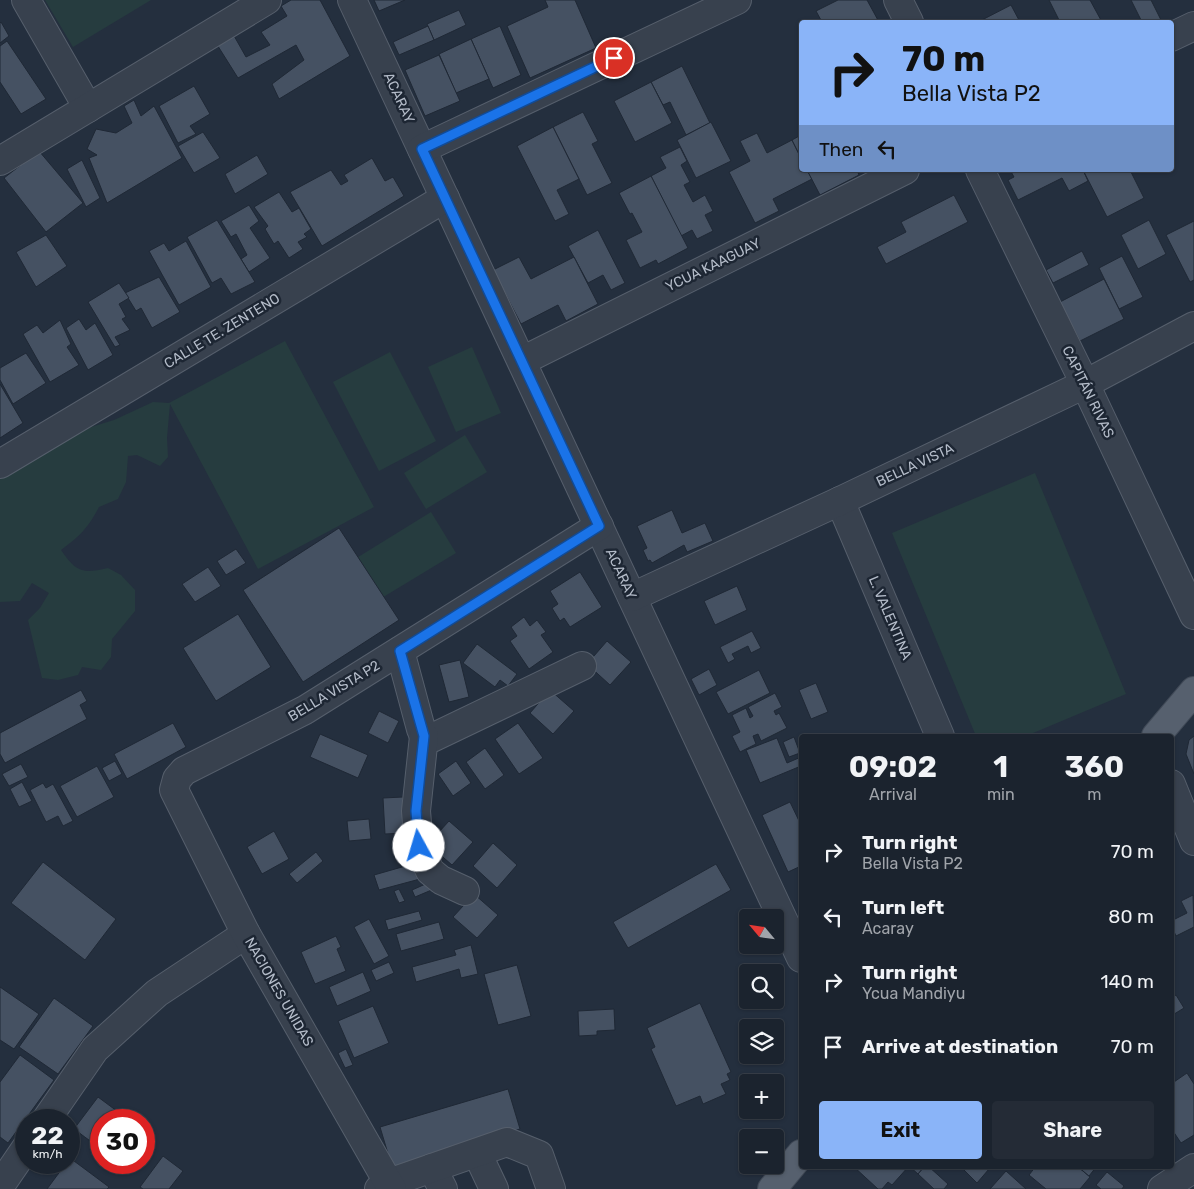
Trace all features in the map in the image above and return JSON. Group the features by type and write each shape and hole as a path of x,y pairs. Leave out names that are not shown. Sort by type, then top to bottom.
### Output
{"main road":[{"path":"1158,734 1194,691"},
{"path":"772,1189 799,1156"}],"street":[{"path":"26,0 88,108"},
{"path":"0,161 267,0"},
{"name":"ACARAY","path":"352,0 799,954"},
{"path":"422,149 737,0"},
{"path":"898,0 908,20"},
{"path":"1174,36 1194,26"},
{"name":"YCUA KAAGUAY","path":"522,361 901,172"},
{"name":"CAPITÁN RIVAS","path":"981,172 1085,384 1194,615"},
{"name":"CALLE TE. ZENTENO","path":"0,464 445,198"},
{"name":"BELLA VISTA","path":"632,597 1085,384 1194,326"},
{"name":"L. VALENTINA","path":"840,500 939,734"},
{"name":"BELLA VISTA P2","path":"174,790 177,779 184,771 305,710 599,526"},
{"path":"400,651 424,736 416,811 419,846 430,871 441,880 465,891"},
{"path":"424,736 432,738 582,666"},
{"name":"NACIONES UNIDAS","path":"174,790 246,934 387,1187"},
{"path":"1174,791 1194,841"},
{"path":"54,1109 96,1049 157,992 246,934"},
{"path":"387,1187 438,1178 477,1153 507,1142 539,1155 551,1189"},
{"path":"477,1153 494,1189"},
{"path":"0,1186 15,1164"},
{"path":"1162,1189 1194,1168"}],"green space":[{"path":"45,0 151,0 73,47"},
{"path":"285,341 374,507 258,569 170,404 167,438 168,457 160,466 137,455 128,456 126,482 118,499 99,507 83,531 61,550 71,563 80,570 92,571 108,568 121,575 135,590 135,611 112,639 111,657 101,670 82,667 78,675 58,680 42,678 28,620 40,608 49,593 32,583 20,601 0,602 0,479 20,460 56,445 88,428 114,420 153,402 169,403"},
{"path":"472,347 501,413 456,432 428,367"},
{"path":"390,352 436,441 379,471 333,382"},
{"path":"465,435 487,472 426,509 404,473"},
{"path":"1035,473 1126,694 1031,734 975,734 892,533"},
{"path":"431,512 456,553 380,599 355,559"}],"building":[{"path":"291,0 320,0 350,56 279,99 272,84 304,60 296,45 238,78 216,43 233,34 246,57 270,45 261,32 287,16 281,6"},
{"path":"374,0 405,0 379,11"},
{"path":"545,0 575,0 596,48 530,78 507,26 548,7"},
{"path":"838,0 867,0 878,20 821,20 816,11"},
{"path":"1049,0 1090,0 1101,20 1059,20"},
{"path":"1131,0 1151,0 1161,20 1141,20"},
{"path":"1011,5 1019,20 982,20"},
{"path":"459,10 466,25 434,40 427,24"},
{"path":"0,23 9,36 0,43"},
{"path":"428,26 434,40 399,55 393,42"},
{"path":"500,26 521,75 493,88 471,39"},
{"path":"471,39 489,79 456,93 439,54"},
{"path":"7,41 46,99 21,114 0,82 0,46"},
{"path":"439,55 460,101 425,116 405,70"},
{"path":"682,66 710,123 686,135 670,102 663,105 651,82"},
{"path":"651,82 672,123 635,142 614,101"},
{"path":"194,86 210,114 190,126 196,134 178,143 159,106"},
{"path":"134,100 141,116 154,106 182,158 107,203 89,158 97,155 87,149 96,129 116,133 132,123 124,106"},
{"path":"583,112 598,141 592,144 612,183 587,195 553,127"},
{"path":"711,122 731,161 696,178 677,140"},
{"path":"553,127 579,179 557,190 569,214 555,221 517,146"},
{"path":"203,132 220,158 194,173 178,146"},
{"path":"757,133 767,153 792,140 799,154 799,172 808,172 812,179 773,199 779,211 755,223 729,172 750,161 740,141"},
{"path":"799,136 799,154 792,140"},
{"path":"680,147 687,161 681,165 690,182 684,185 693,202 705,195 713,211 705,215 713,231 697,239 692,230 681,236 651,176 666,168 660,157"},
{"path":"39,151 83,203 46,232 4,178"},
{"path":"257,155 268,174 235,194 225,174"},
{"path":"372,158 385,181 393,177 404,196 322,246 290,192 331,170 341,185 348,181 344,175"},
{"path":"82,160 100,198 86,207 67,169"},
{"path":"808,172 858,172 859,175 820,195"},
{"path":"1011,172 1084,172 1088,181 1069,191 1062,178 1018,200 1008,180 1014,177"},
{"path":"1084,172 1131,172 1144,198 1107,217"},
{"path":"651,176 688,248 658,264 656,260 640,268 626,240 642,232 619,193"},
{"path":"279,192 292,212 299,208 311,229 304,234 307,237 298,242 303,249 289,258 278,241 274,244 265,229 268,226 254,207"},
{"path":"954,195 968,222 886,264 877,247 906,232 901,222"},
{"path":"249,205 259,221 250,228 270,258 249,272 241,259 247,255 236,234 231,237 221,221"},
{"path":"217,220 255,282 231,294 221,278 212,283 187,237"},
{"path":"1149,220 1166,254 1138,269 1121,235"},
{"path":"1194,221 1194,280 1190,282 1166,235"},
{"path":"598,230 625,283 611,290 603,275 588,283 568,246"},
{"path":"46,235 67,266 36,287 16,252"},
{"path":"186,241 211,287 179,305 149,251 164,243 169,251"},
{"path":"1082,251 1089,265 1053,283 1046,270"},
{"path":"1122,256 1143,297 1119,309 1099,268"},
{"path":"519,257 531,279 574,257 598,304 566,321 558,305 521,324 493,270"},
{"path":"159,277 180,312 152,328 141,308 136,311 125,293"},
{"path":"1104,279 1124,319 1080,341 1060,302"},
{"path":"119,283 129,298 119,304 126,317 122,319 130,330 115,337 120,345 115,347 88,302"},
{"path":"79,319 86,330 95,323 113,355 88,370 66,328"},
{"path":"60,320 71,344 67,347 79,365 50,382 23,334 37,325 43,333"},
{"path":"26,353 46,383 13,404 0,380 0,368"},
{"path":"0,384 23,423 0,438"},
{"path":"672,510 682,533 705,523 713,541 687,552 684,545 652,563 650,560 648,561 643,550 647,548 637,526"},
{"path":"339,528 399,620 303,682 243,590"},
{"path":"236,549 246,563 226,575 217,561"},
{"path":"208,567 221,586 195,602 182,584"},
{"path":"580,572 602,607 570,627 564,618 560,621 552,608 558,604 550,591"},
{"path":"737,586 747,610 715,625 704,601"},
{"path":"238,614 271,667 216,701 183,648"},
{"path":"524,617 530,626 537,620 546,632 541,635 553,652 529,669 510,641 517,636 511,627"},
{"path":"752,631 761,648 751,653 748,646 732,654 735,659 728,663 720,647"},
{"path":"607,641 631,662 610,685 587,664"},
{"path":"477,644 517,674 508,686 500,680 495,687 463,663"},
{"path":"460,660 469,697 449,702 439,665"},
{"path":"709,669 717,685 699,695 691,679"},
{"path":"759,670 770,693 728,714 716,692"},
{"path":"816,683 828,712 811,719 799,690"},
{"path":"81,690 87,701 80,705 87,719 5,763 0,754 0,733"},
{"path":"550,690 574,711 553,734 530,713"},
{"path":"775,693 782,707 774,711 776,715 779,713 787,728 761,741 758,734 753,736 756,744 740,752 732,736 740,732 732,715 746,708 750,718 753,716 748,707"},
{"path":"379,711 399,721 388,743 368,733"},
{"path":"173,723 186,747 127,779 114,754"},
{"path":"518,723 543,758 519,774 495,739"},
{"path":"320,734 368,755 358,778 310,757"},
{"path":"1194,736 1194,774 1186,754 1189,740"},
{"path":"794,737 799,753 789,757 783,742"},
{"path":"777,738 787,763 799,758 799,767 760,783 746,750"},
{"path":"485,748 504,775 485,789 466,762"},
{"path":"115,761 122,774 109,781 102,768"},
{"path":"456,761 471,783 453,796 438,774"},
{"path":"21,764 28,777 9,786 2,774"},
{"path":"97,766 114,797 77,817 60,786"},
{"path":"22,782 32,801 19,807 10,789"},
{"path":"43,783 46,788 53,784 73,821 63,826 58,816 46,822 30,790"},
{"path":"403,797 405,833 385,834 383,798"},
{"path":"790,802 799,821 799,867 788,872 762,815"},
{"path":"369,819 371,839 349,841 347,821"},
{"path":"449,821 473,842 452,865 428,844"},
{"path":"274,831 289,859 262,874 247,847"},
{"path":"493,843 517,865 497,888 473,866"},
{"path":"316,852 323,861 297,883 289,874"},
{"path":"43,862 116,919 85,960 11,903"},
{"path":"416,863 420,879 379,890 374,875"},
{"path":"716,864 731,890 628,948 613,922"},
{"path":"430,882 434,889 415,897 412,890"},
{"path":"399,889 405,901 399,903 394,891"},
{"path":"474,894 498,915 477,938 453,917"},
{"path":"1193,895 1194,927 1176,936 1174,920 1187,913 1181,901"},
{"path":"419,911 422,920 388,930 385,920"},
{"path":"369,919 389,956 374,964 354,927"},
{"path":"439,922 444,939 401,951 396,934"},
{"path":"336,936 341,947 337,949 346,971 315,984 301,952"},
{"path":"471,945 478,974 461,978 459,969 416,982 412,967 456,955 454,950"},
{"path":"389,962 394,973 376,981 371,970"},
{"path":"517,965 531,1016 498,1025 484,974"},
{"path":"363,972 371,991 337,1006 329,987"},
{"path":"0,987 39,1014 14,1049 0,1040"},
{"path":"1176,995 1184,1008 1174,1014 1174,996"},
{"path":"54,998 93,1026 58,1074 19,1047"},
{"path":"700,1003 731,1072 727,1074 730,1080 721,1084 726,1094 703,1104 700,1096 676,1106 651,1049 655,1047 647,1028"},
{"path":"373,1006 389,1043 354,1058 338,1021"},
{"path":"614,1009 615,1030 597,1031 597,1035 579,1036 578,1011"},
{"path":"346,1049 353,1065 345,1068 338,1053"},
{"path":"20,1055 54,1080 33,1109 15,1109 15,1133 8,1143 0,1137 0,1082"},
{"path":"1187,1073 1194,1084 1194,1135 1181,1143 1174,1132 1174,1082"},
{"path":"508,1089 520,1129 392,1167 380,1127"},
{"path":"98,1097 114,1109 90,1109 90,1141 80,1133 80,1121"},
{"path":"163,1156 183,1171 169,1189 143,1189 140,1187 150,1174 155,1174 155,1167"},
{"path":"80,1165 109,1187 107,1189 47,1189 58,1174 80,1174"},
{"path":"856,1169 906,1169 892,1185 888,1182 882,1189 878,1189"},
{"path":"912,1169 922,1169 918,1174"},
{"path":"922,1169 931,1169 948,1184 944,1189 934,1189 918,1174"},
{"path":"965,1169 989,1169 977,1183"},
{"path":"1034,1169 1081,1169 1090,1177 1080,1189 1046,1189 1029,1175"},
{"path":"1081,1169 1095,1169 1089,1176"},
{"path":"1006,1171 1026,1189 990,1189"},
{"path":"1107,1172 1124,1186 1122,1189 1101,1189 1096,1185"}],"route":[{"path":"419,846 416,811 424,736 400,651 599,526 422,149 614,58"}]}
